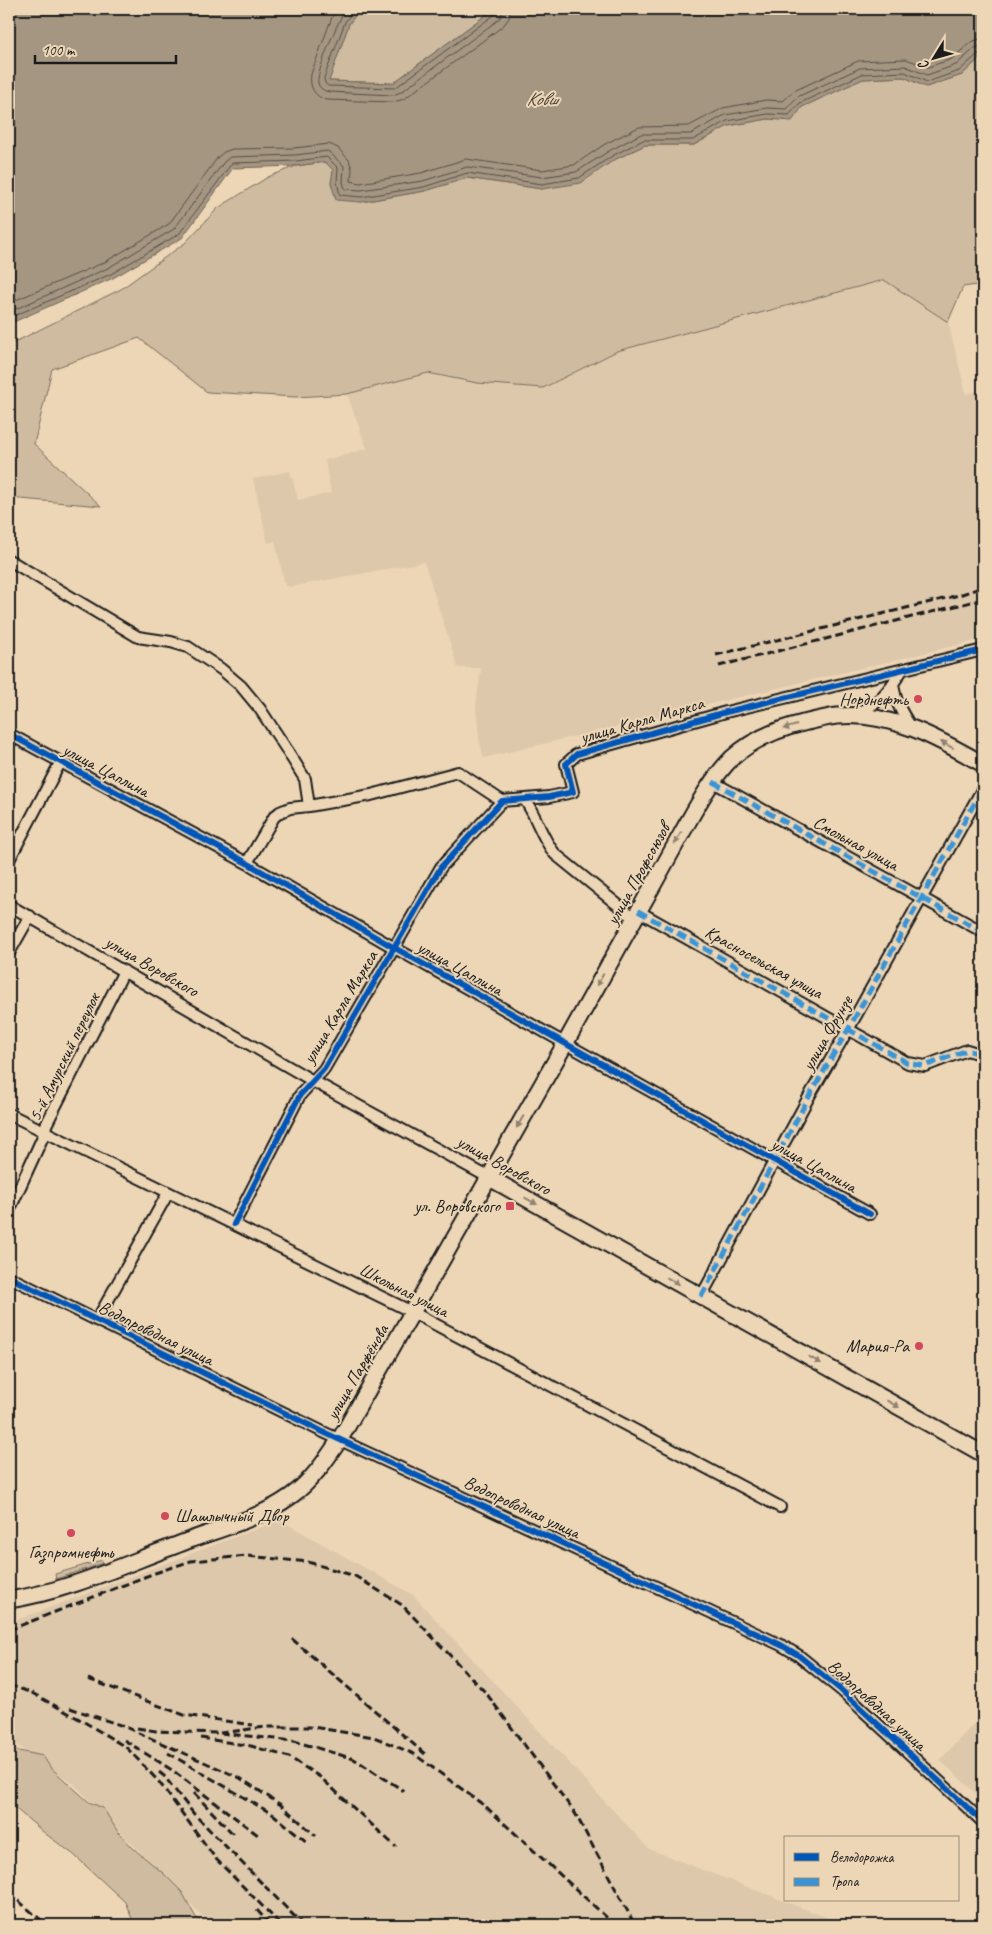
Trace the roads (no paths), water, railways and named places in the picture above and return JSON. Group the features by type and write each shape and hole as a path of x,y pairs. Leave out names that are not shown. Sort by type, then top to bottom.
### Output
{"main road":[{"name":"улица Профсоюзов","path":"488,1177 565,1044 683,831 713,782 732,758 756,741 779,730 837,716 884,719 911,727 983,764"},
{"name":"улица Воровского","path":"488,1177 983,1454"},
{"name":"улица Парфёнова","path":"9,1600 39,1594 76,1583 234,1524 272,1507 290,1496 307,1482 323,1464 340,1439 488,1177"}],"street":[{"path":"9,560 138,637 171,642 188,648 221,669 241,686 260,709 287,750 304,779 309,806"},
{"name":"улица Карла Маркса","path":"234,1224 300,1095 324,1069 440,867 502,801 525,800 573,792 566,764 577,754 720,714 983,650"},
{"path":"837,716 862,712 870,708 902,670"},
{"path":"893,683 895,698 900,711 911,727"},
{"name":"улица Цаплина","path":"9,734 247,863 565,1044 870,1214"},
{"path":"9,860 60,763"},
{"path":"247,863 274,817 290,808 371,795 458,772 502,801"},
{"name":"Смольная улица","path":"713,782 983,932"},
{"name":"улица Фрунзе","path":"701,1297 774,1161 983,788"},
{"name":"Красносельская улица","path":"525,800 534,813 543,835 555,854 636,915 849,1028 908,1063 925,1066 967,1050 983,1055"},
{"name":"улица Воровского","path":"9,905 313,1081 488,1177"},
{"path":"9,953 30,916"},
{"name":"5-й Амурский переулок","path":"9,1211 46,1132 46,1125 124,972"},
{"name":"Школьная улица","path":"9,1114 412,1312 780,1507"},
{"path":"97,1320 168,1193"},
{"name":"Водопроводная улица","path":"9,1277 177,1361 340,1439 781,1645 798,1655 842,1690 983,1822"}],"water":[{"name":"Ковш","path":"9,9 360,9 349,24 329,81 393,83 494,9 983,9 983,55 962,75 926,87 904,77 863,79 802,107 792,121 768,119 728,126 694,145 645,145 614,160 581,183 542,189 467,178 425,191 361,202 336,200 331,183 333,170 325,162 296,166 233,168 182,238 113,278 9,324"}],"railway":[{"path":"716,655 959,595 983,587"},
{"path":"719,666 983,599"},
{"path":"9,1630 152,1574 191,1561 247,1556 308,1562 355,1576 402,1605 486,1693 575,1813 635,1925"},
{"path":"292,1639 426,1755"},
{"path":"88,1679 184,1715 253,1725"},
{"path":"9,1685 32,1693 127,1748 159,1782 216,1859 281,1925"},
{"path":"70,1708 123,1726 240,1778 281,1805 316,1836"},
{"path":"220,1733 266,1727 312,1727 374,1737 414,1754 485,1806 615,1925"},
{"path":"137,1728 156,1731 220,1733 294,1741 354,1759 404,1791"},
{"path":"201,1738 251,1746 289,1757 320,1777 396,1847"},
{"path":"124,1740 172,1770 258,1835"},
{"path":"168,1753 274,1815 307,1842"},
{"path":"159,1772 194,1814 303,1925"},
{"path":"194,1793 234,1835"},
{"path":"9,1893 47,1925"},
{"path":"257,1910 270,1925"},
{"path":"9,1912 24,1925"}],"place":[{"name":"Норднефть","path":"918,699"},
{"name":"ул. Воровского","path":"510,1206"},
{"name":"Мария-Ра","path":"919,1346"},
{"name":"Шашлычный Двор","path":"165,1516"},
{"name":"Газпромнефть","path":"71,1533"}]}
